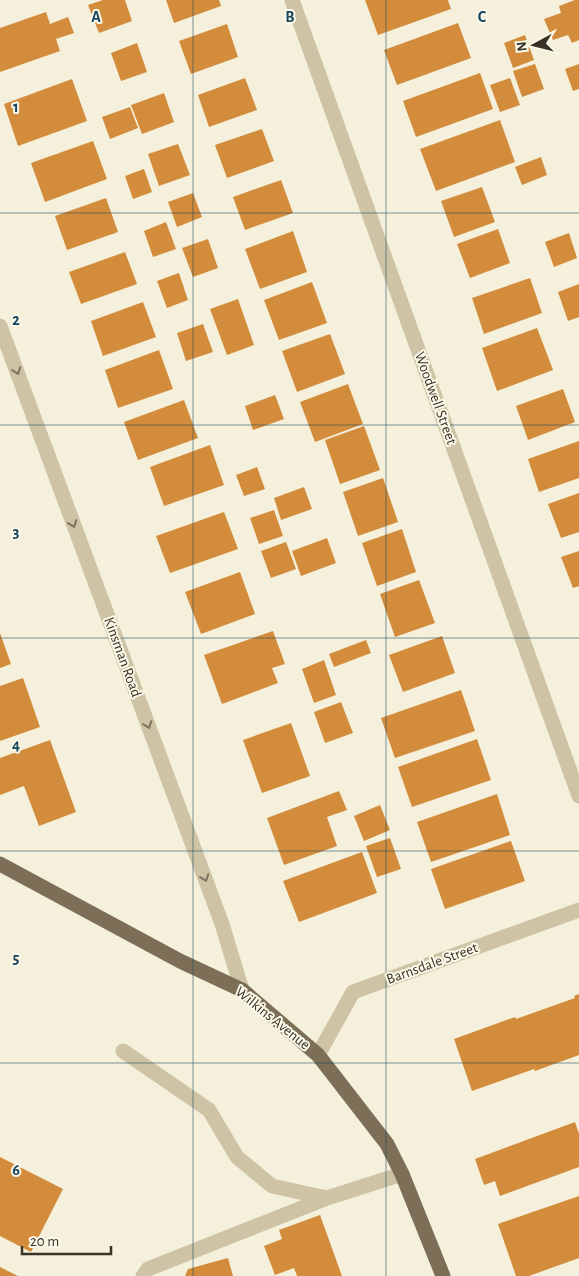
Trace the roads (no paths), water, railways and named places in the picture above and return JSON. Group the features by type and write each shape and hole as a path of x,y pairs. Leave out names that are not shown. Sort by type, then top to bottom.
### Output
{"main road":[{"name":"Wilkins Avenue","path":"0,864 180,962 242,990 318,1055 387,1144 402,1174 443,1276"}],"street":[{"name":"Woodwell Street","path":"292,0 579,796"},
{"name":"Kinsman Road","path":"0,326 222,924 242,990"},
{"name":"Barnsdale Street","path":"318,1055 353,992 579,910"},
{"path":"123,1051 209,1110 237,1156 272,1186 327,1198"},
{"path":"143,1276 148,1269 327,1198 402,1174"}]}
